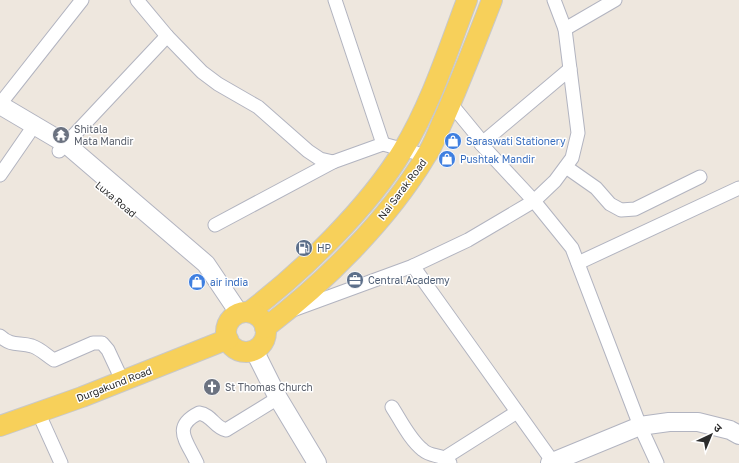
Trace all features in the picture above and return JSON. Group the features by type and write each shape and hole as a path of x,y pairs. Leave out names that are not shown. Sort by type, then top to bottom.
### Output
{"main road":[{"name":"Nai Sarak Road","path":"246,311 314,256 382,182 403,150 429,96 468,0"},
{"name":"Nai Sarak Road","path":"274,321 331,270 372,228 401,194 427,156 451,104 492,0"},
{"path":"246,311 274,321 263,341 254,350 241,351 231,344 228,339 226,328 246,311"},
{"name":"Durgakund Road","path":"0,426 82,397 228,339"}],"street":[{"path":"82,0 0,104 62,148 206,264 246,311"},
{"path":"137,0 167,36 202,72 218,84 258,107 314,155 320,159 332,162"},
{"path":"335,0 383,144"},
{"path":"274,321 413,266 468,240 534,201 555,181 572,158 578,133 565,29 554,0"},
{"path":"565,29 614,0"},
{"path":"62,148 167,36"},
{"path":"481,144 570,69"},
{"path":"451,104 479,138 481,144 534,201 572,248 640,426 657,463"},
{"name":"Luxa Road","path":"0,115 29,132 62,148 196,266 218,299 246,311"},
{"path":"0,175 29,132"},
{"path":"215,225 332,162 383,144 427,156"},
{"path":"566,167 596,188 610,204 621,210 635,209 700,177"},
{"path":"578,263 739,188"},
{"path":"413,266 551,462 640,426 670,422 698,422 730,430 739,435"},
{"path":"0,336 12,344 37,348 54,360 93,343 102,344 108,350 122,380"},
{"path":"254,350 278,398 317,463"},
{"path":"197,463 183,434 182,427 185,422 199,413 205,414 220,429 226,430 278,398"},
{"path":"392,407 417,445 424,452 448,460 517,412"},
{"path":"38,412 61,463"}],"place":[{"name":"Shitala Mata Mandir","path":"61,135"},
{"name":"Saraswati Stationery","path":"453,141"},
{"name":"Pushtak Mandir","path":"447,159"},
{"name":"HP","path":"304,248"},
{"name":"Central Academy","path":"355,280"},
{"name":"air india","path":"197,282"},
{"name":"St Thomas Church","path":"212,387"}]}
